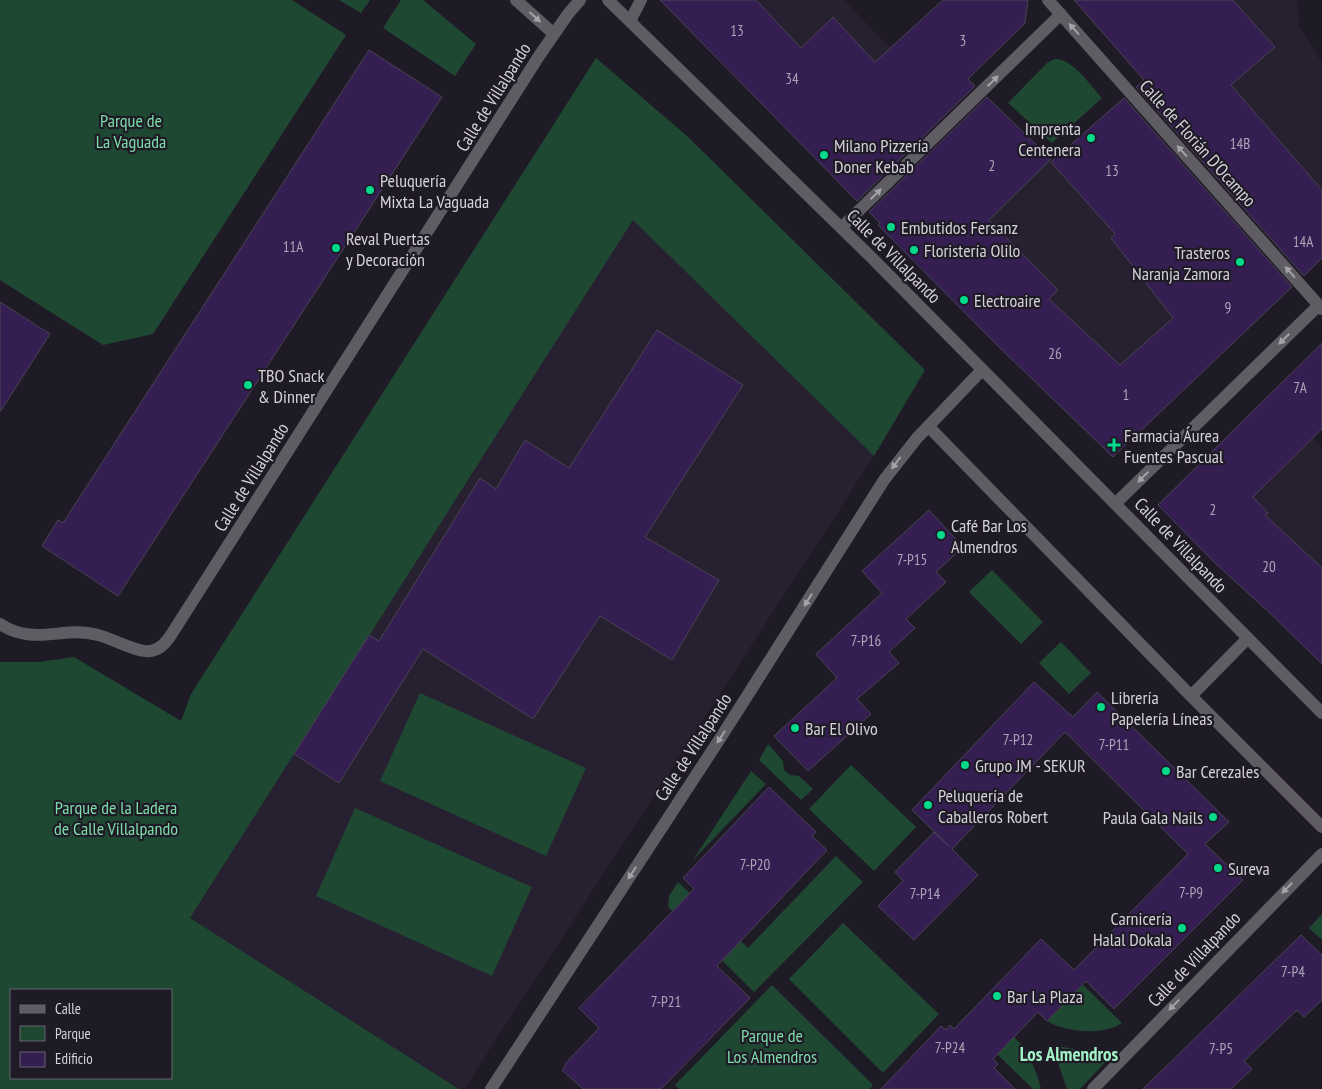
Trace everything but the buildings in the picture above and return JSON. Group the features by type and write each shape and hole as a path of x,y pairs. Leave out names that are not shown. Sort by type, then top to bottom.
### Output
{"street":[{"name":"Calle de Villalpando","path":"516,0 554,34"},
{"name":"Calle de Villalpando","path":"0,624 27,635 98,634 147,652 158,648 171,635 554,34 580,0"},
{"name":"Calle de Villalpando","path":"608,0 841,228 1116,503 1322,713"},
{"path":"630,21 641,0"},
{"name":"Calle de Florián D'Ocampo","path":"1048,0 1320,307"},
{"path":"841,228 1061,14"},
{"path":"1116,503 1320,307"},
{"name":"Calle de Villalpando","path":"491,1089 717,742 884,480 906,450 982,370"},
{"path":"928,426 1191,696 1322,827"},
{"path":"1191,696 1248,638"},
{"name":"Calle de Villalpando","path":"1093,1089 1322,854"}],"shaded area":[{"path":"738,0 844,0 897,55 881,69 833,18 801,48"},
{"path":"1233,0 1297,0 1299,26 1322,63 1322,190 1231,85 1275,47"},
{"path":"1051,159 1115,234 1111,238 1173,318 1138,353 1133,353 1128,358 1127,362 1110,381 1111,358 1049,299 981,214 1004,205"},
{"path":"633,219 874,456 464,1089 459,1089 190,918"},
{"path":"1307,431 1322,448 1322,569 1265,515 1267,512 1246,490 1250,486 1257,493 1308,443"}],"green space":[{"name":"Parque de La Vaguada","path":"0,0 292,0 346,35 153,334 103,345 0,280"},
{"path":"339,0 370,0 361,13"},
{"path":"401,0 423,0 476,44 455,76 383,28"},
{"name":"Parque de la Ladera de Calle Villalpando","path":"596,58 687,136 925,370 874,456 633,220 190,918 459,1089 0,1089 0,662 38,662 74,657 181,721 191,694"},
{"path":"1055,59 1068,63 1087,80 1102,98 1052,143 1008,103 1047,63"},
{"path":"992,570 1043,622 1021,644 969,592"},
{"path":"1061,642 1091,673 1069,694 1039,663"},
{"path":"420,693 586,768 546,856 380,781"},
{"path":"768,744 783,761 784,770 790,775 799,776 813,789 801,800 759,760"},
{"path":"851,765 916,827 874,871 809,809"},
{"path":"751,771 766,784 693,860"},
{"path":"355,808 532,887 492,976 316,896"},
{"path":"836,856 863,882 754,992 668,907 669,896 678,882 748,948"},
{"path":"1322,914 1322,940 1309,928"},
{"path":"843,923 939,1014 883,1073 789,979"},
{"name":"Parque de Los Almendros","path":"772,985 873,1085 870,1089 679,1089 675,1085"},
{"path":"1083,985 1122,1023 1105,1030 1085,1031 1064,1028 1047,1021"},
{"path":"980,1002 1021,1044 1033,1065 1041,1089 1033,1089 962,1020"},
{"path":"1056,1046 1075,1049 1103,1049 1109,1052 1109,1058 1080,1089 1067,1089 1054,1051"}],"place":[{"name":"Imprenta Centenera","path":"1091,138"},
{"name":"Milano Pizzería Doner Kebab","path":"824,155"},
{"name":"Peluquería Mixta La Vaguada","path":"370,190"},
{"name":"Embutidos Fersanz","path":"891,227"},
{"name":"Reval Puertas y Decoración","path":"336,248"},
{"name":"Floristería Olilo","path":"914,250"},
{"name":"Trasteros Naranja Zamora","path":"1240,262"},
{"name":"Electroaire","path":"964,300"},
{"name":"TBO Snack & Dinner","path":"248,385"},
{"name":"Farmacia Áurea Fuentes Pascual","path":"1114,445"},
{"name":"Café Bar Los Almendros","path":"941,535"},
{"name":"Librería Papelería Líneas","path":"1101,707"},
{"name":"Bar El Olivo","path":"795,728"},
{"name":"Grupo JM - SEKUR","path":"965,765"},
{"name":"Bar Cerezales","path":"1166,771"},
{"name":"Peluquería de Caballeros Robert","path":"928,805"},
{"name":"Paula Gala Nails","path":"1213,817"},
{"name":"Sureva","path":"1218,868"},
{"name":"Carnicería Halal Dokala","path":"1182,928"},
{"name":"Bar La Plaza","path":"997,996"}],"district":[{"name":"Los Almendros","path":"1069,1054"}]}
